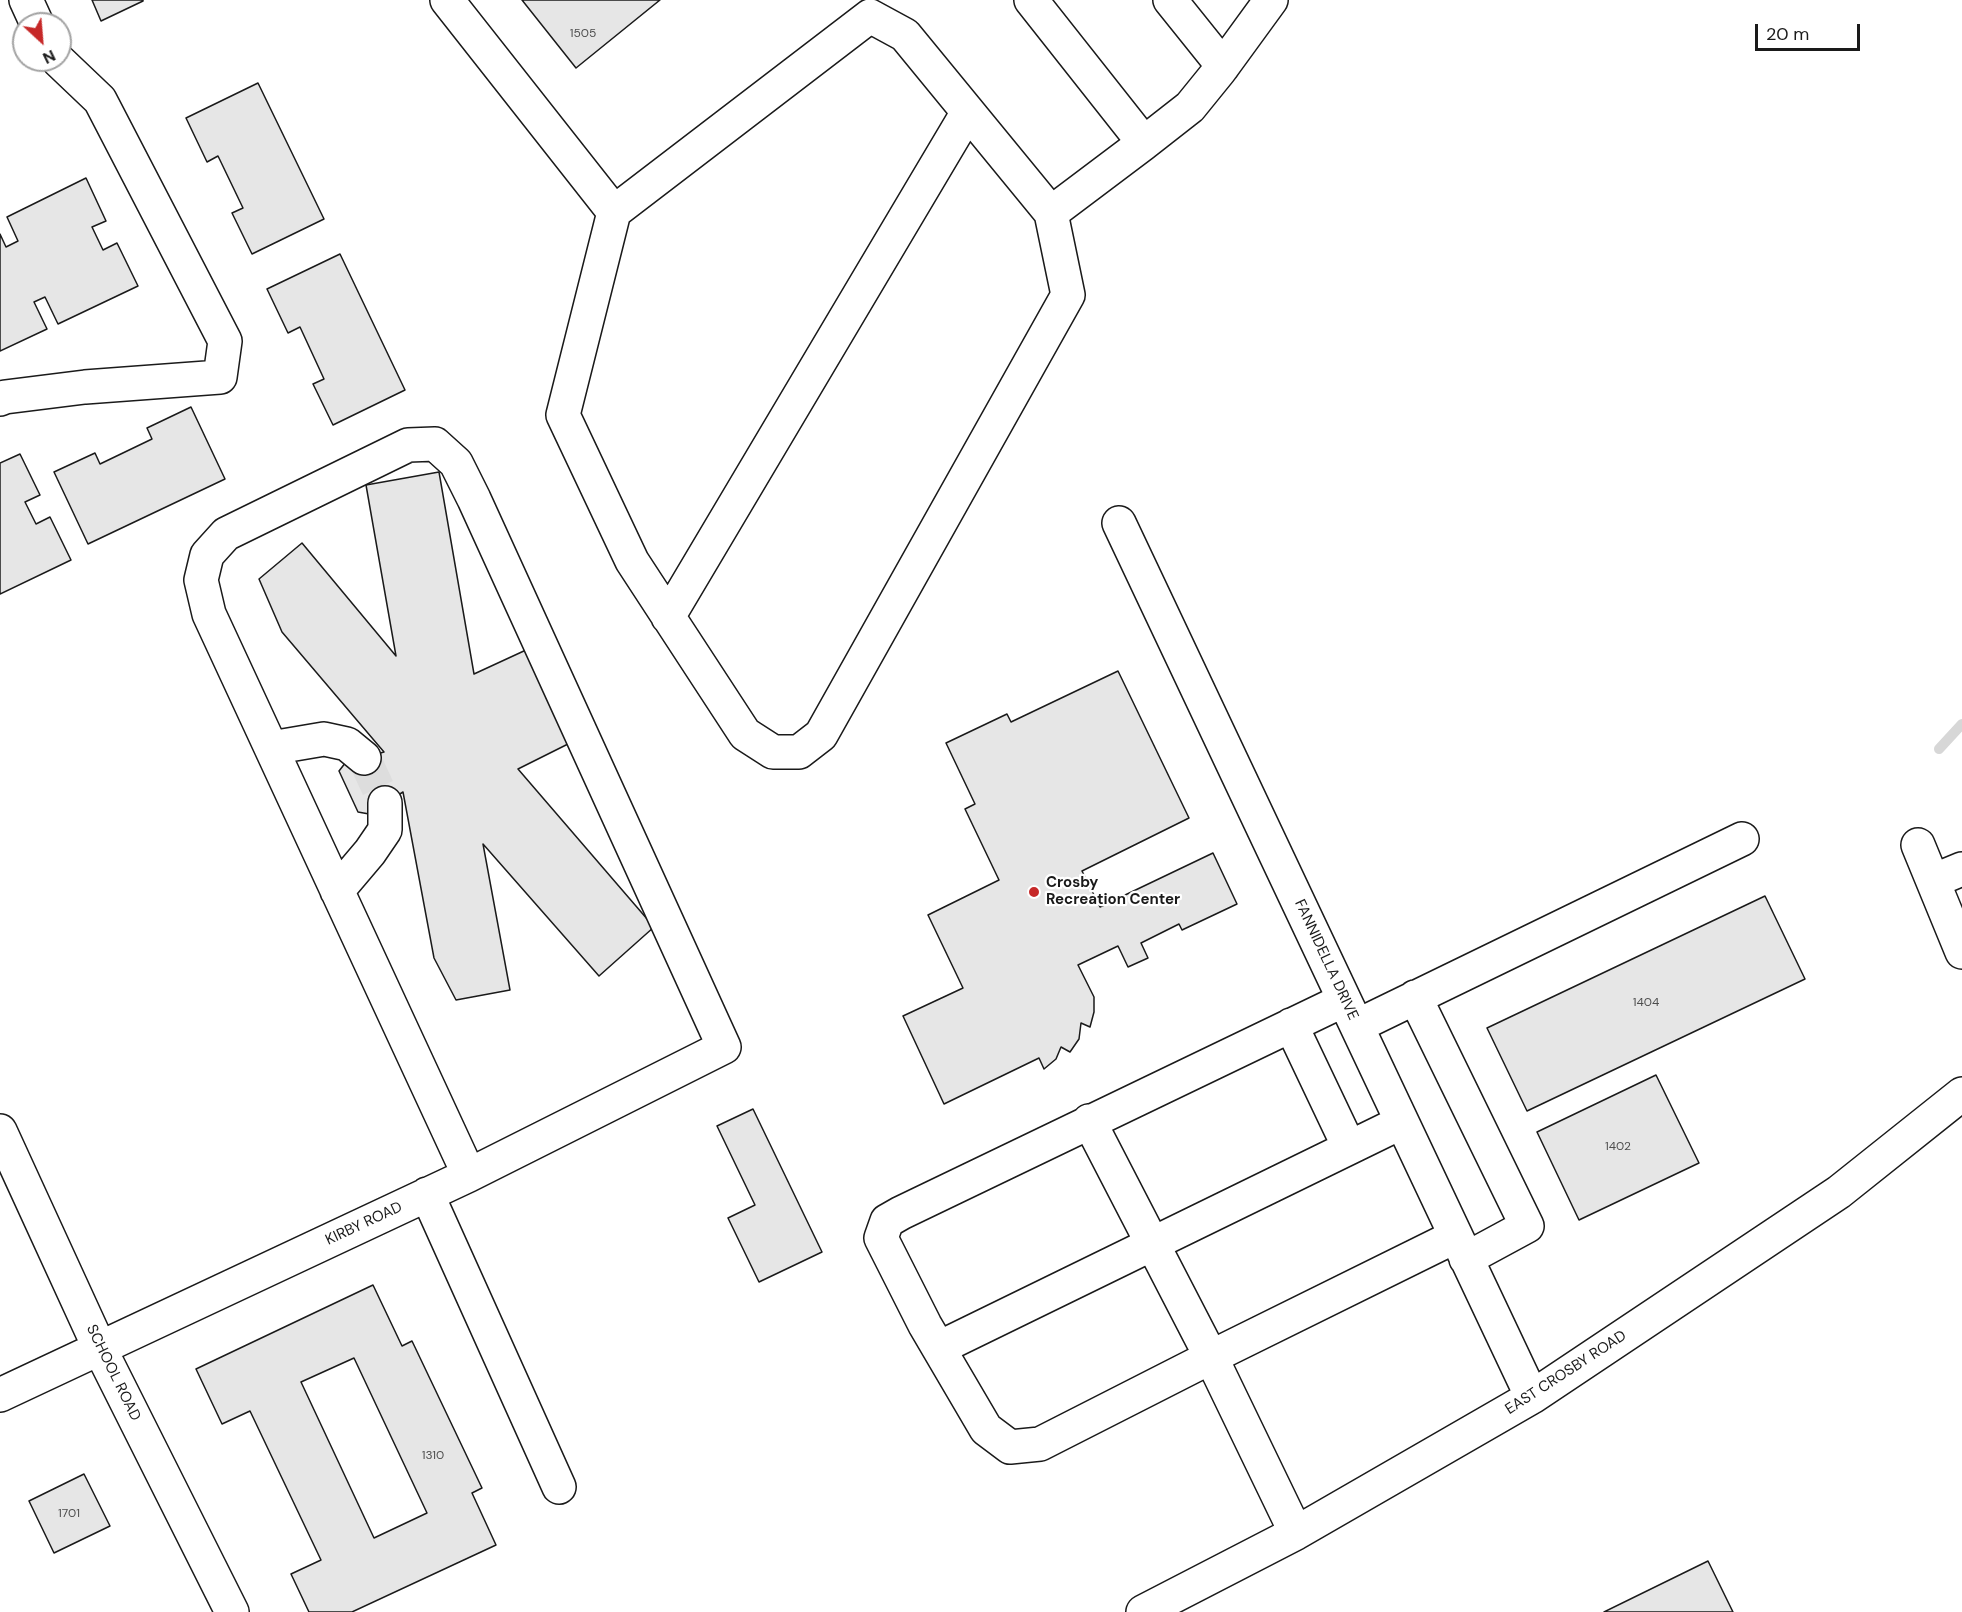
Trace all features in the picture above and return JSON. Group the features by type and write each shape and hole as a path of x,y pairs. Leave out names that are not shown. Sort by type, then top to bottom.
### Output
{"street":[{"path":"447,0 614,212"},
{"path":"1031,0 1144,143"},
{"path":"1170,0 1223,66"},
{"path":"1051,213 1190,107 1271,0"},
{"path":"870,16 905,35 1051,213 1068,296 821,735 799,752 773,752 746,734 632,561 563,415 614,212 870,16"},
{"path":"0,399 86,387 220,377 225,341 100,100 71,72"},
{"path":"668,617 968,112"},
{"name":"KIRBY ROAD","path":"0,1395 469,1175 724,1047 474,499 456,463 435,444 408,445 226,534 207,555 201,580 209,614 271,748"},
{"name":"FANNIDELLA DRIVE","path":"1119,523 1532,1397"},
{"path":"364,758 347,744 324,739 271,748 469,1175"},
{"path":"337,891 370,852 385,830 385,803"},
{"path":"1415,997 1527,1226 1461,1248 1211,1357 1040,1444 1010,1447 986,1429 939,1348 881,1238 887,1221 901,1212 1291,1025 1415,997 1742,839"},
{"path":"1918,845 1947,875 1962,952"},
{"path":"1291,1025 1349,1147"},
{"name":"EAST CROSBY ROAD","path":"1143,1612 1296,1533 1532,1397 1839,1192 1962,1094"},
{"path":"1089,1121 1211,1357 1296,1533"},
{"path":"939,1348 1402,1122"},
{"name":"SCHOOL ROAD","path":"0,1131 100,1349 232,1612"},
{"path":"427,1194 559,1487"}],"building":[{"path":"92,0 143,0 143,1 101,21"},
{"path":"522,0 660,0 576,68"},
{"path":"258,83 324,219 252,254 232,213 243,208 218,156 207,162 186,118"},
{"path":"86,178 106,221 92,227 103,250 117,243 138,286 58,324 45,297 34,302 47,329 0,351 0,234 6,247 18,241 7,217"},
{"path":"340,254 405,390 333,425 313,384 324,379 300,327 288,333 267,289"},
{"path":"191,407 225,479 88,544 54,472 95,453 100,464 152,439 147,428"},
{"path":"20,454 40,495 25,502 36,524 50,517 71,560 0,594 0,463"},
{"path":"439,472 474,674 526,650 568,744 518,769 654,927 599,976 483,844 510,990 456,1000 434,958 403,792 369,814 358,812 339,771 346,762 384,752 282,632 259,579 302,543 396,656 366,485"},
{"name":"Crosby Recreation Center","path":"1118,671 1189,818 1082,871 1100,907 1213,853 1237,904 1182,930 1179,924 1141,943 1148,958 1128,967 1118,946 1078,965 1094,997 1094,1012 1090,1027 1081,1023 1079,1039 1070,1052 1061,1047 1056,1059 1044,1069 1039,1058 944,1104 903,1016 963,988 928,915 999,880 965,809 975,804 946,743 1007,714 1011,722"},
{"path":"1765,896 1805,979 1527,1111 1487,1028"},
{"path":"1656,1075 1699,1163 1579,1220 1537,1132"},
{"path":"753,1109 822,1252 759,1282 728,1218 755,1205 717,1126"},
{"path":"373,1285 402,1346 412,1341 482,1488 472,1493 496,1545 352,1612 309,1612 291,1574 321,1560 250,1411 222,1424 196,1369","holes":["354,1358 427,1513 374,1538 301,1382"]},
{"path":"84,1474 110,1526 54,1553 29,1501"},
{"path":"1708,1561 1733,1612 1604,1612"}],"waterway":[{"path":"1939,749 1962,724"}],"tunnel":[{"path":"364,758 385,803"}],"place":[{"name":"Crosby Recreation Center","path":"1034,892"}]}
